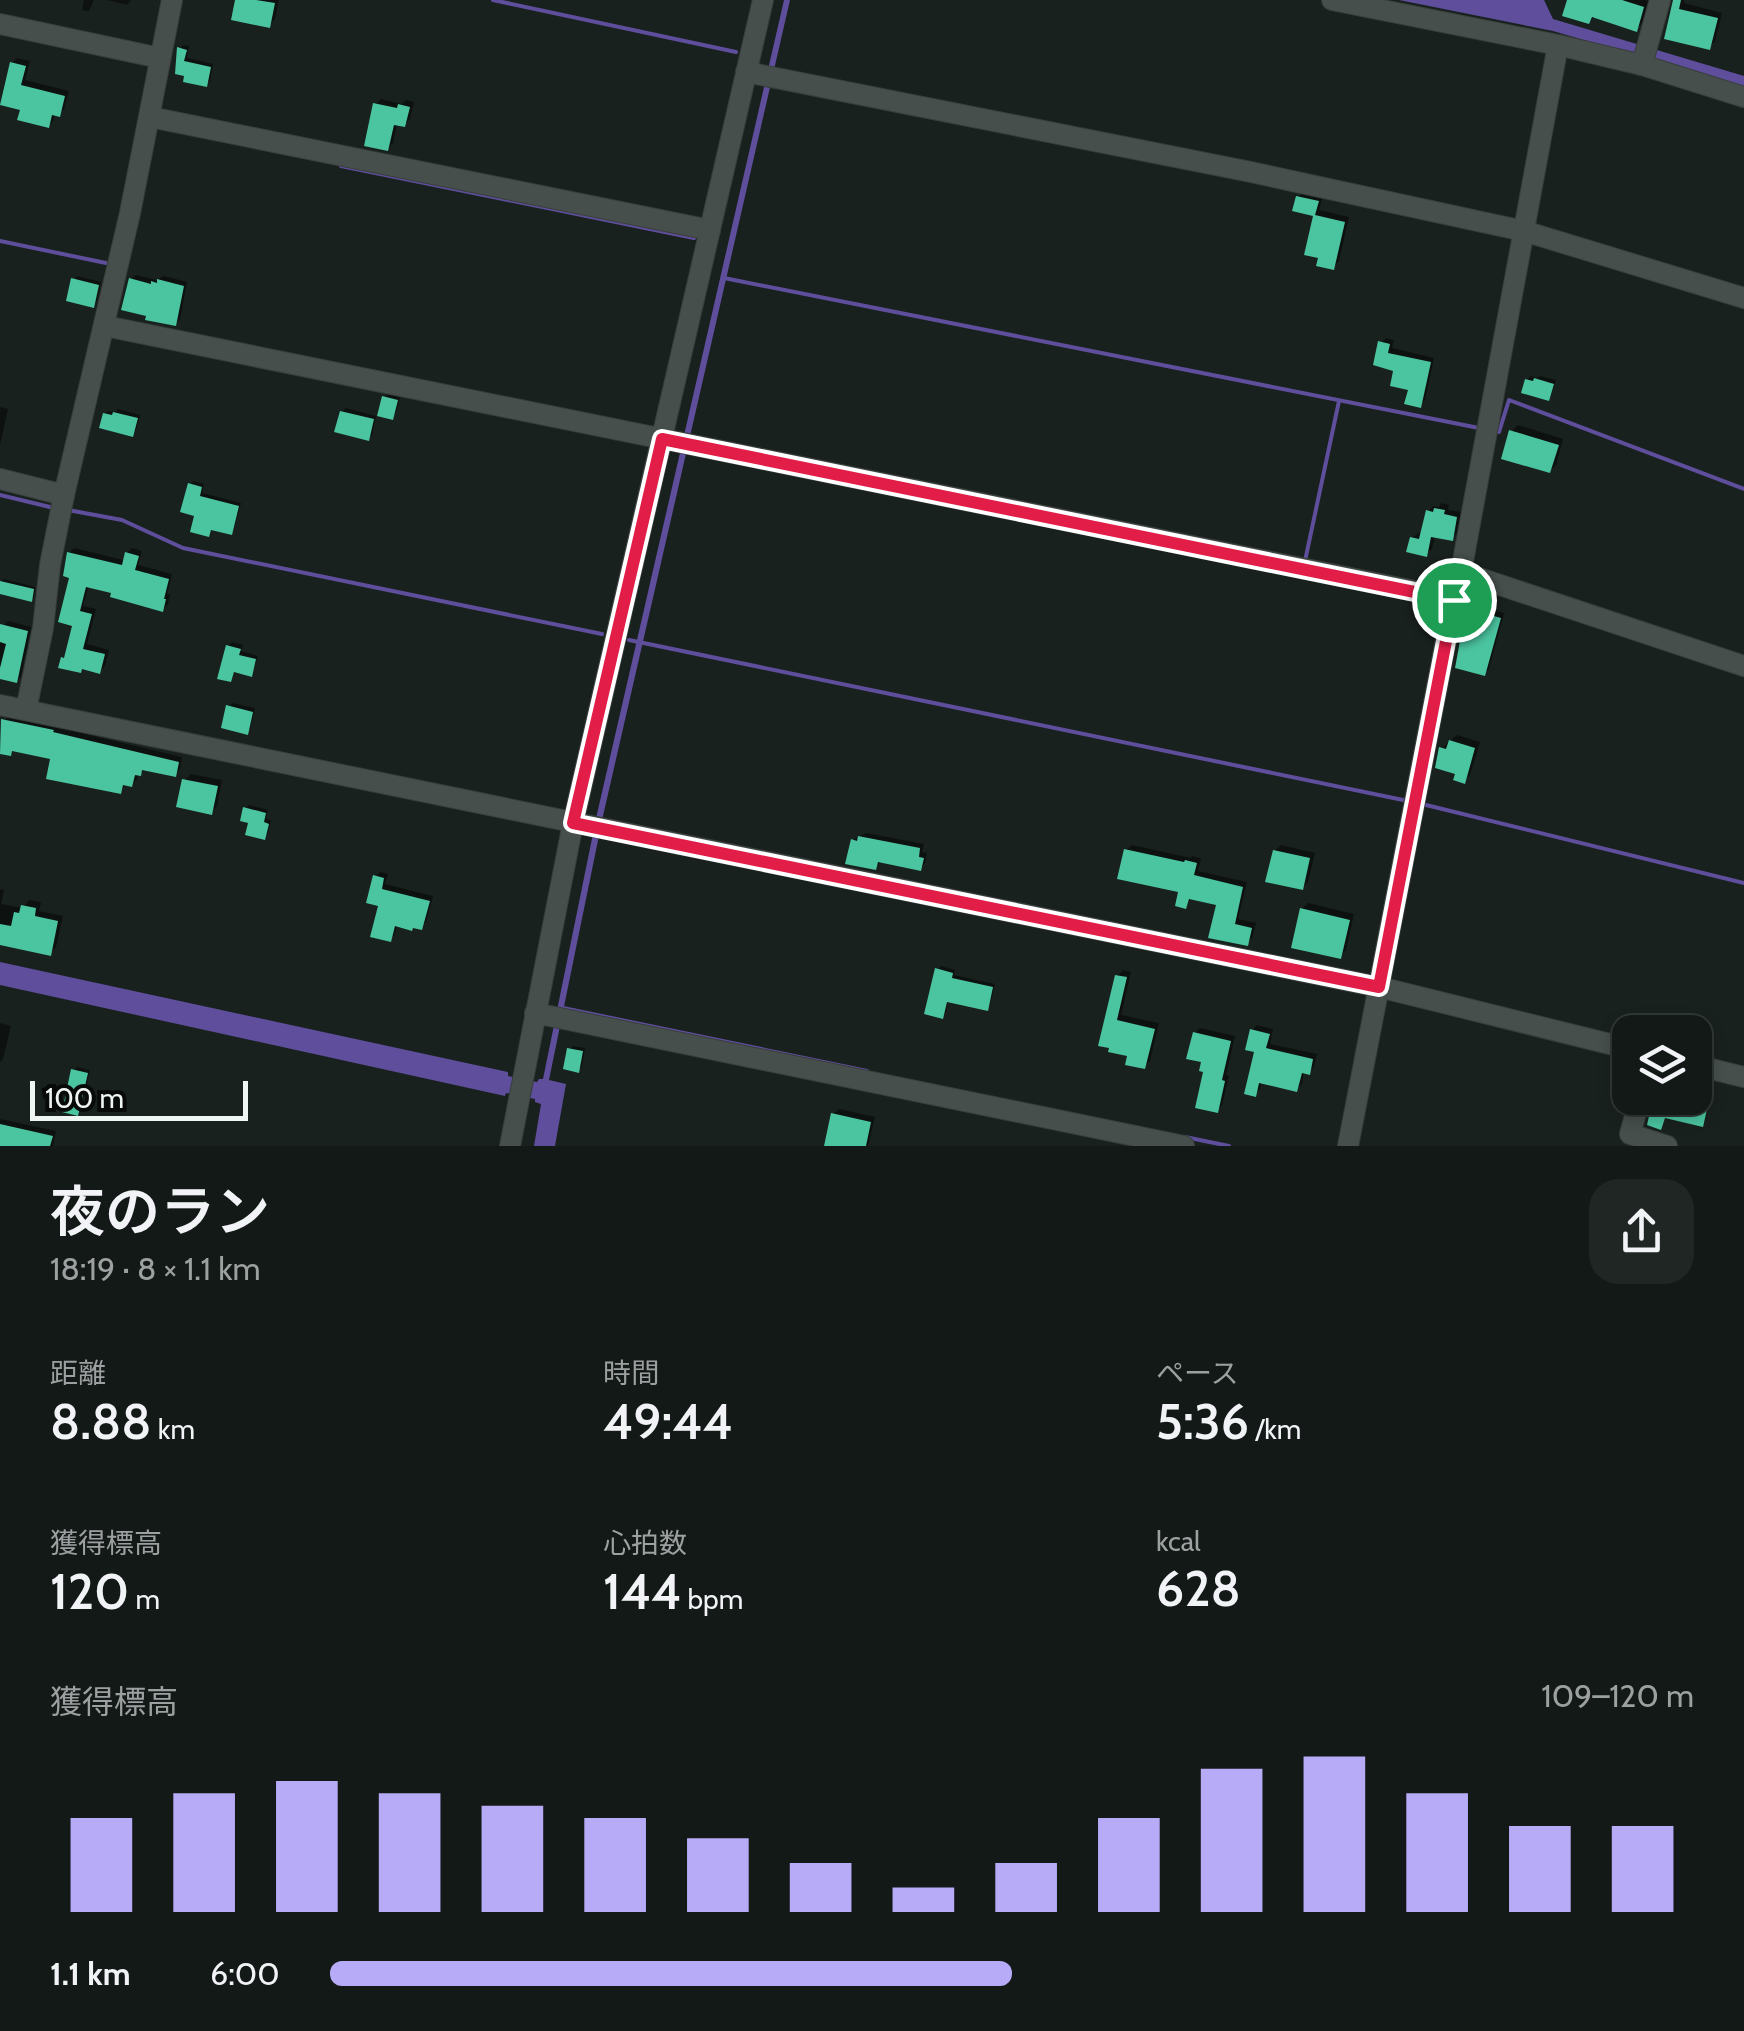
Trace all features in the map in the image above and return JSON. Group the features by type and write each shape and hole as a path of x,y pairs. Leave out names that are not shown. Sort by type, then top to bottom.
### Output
{"street":[{"path":"26,710 62,504 105,326 172,0"},
{"path":"510,1146 521,1087 551,1016 589,826 677,442 710,230 762,75 763,0"},
{"path":"1332,0 1558,45 1644,57 1744,96"},
{"path":"1644,57 1660,0"},
{"path":"0,24 160,58"},
{"path":"1348,1146 1462,572 1558,45"},
{"path":"762,75 1246,171 1524,231 1744,298"},
{"path":"150,118 710,230"},
{"path":"105,326 1454,600"},
{"path":"0,480 62,504"},
{"path":"1462,572 1744,666"},
{"path":"0,705 1379,987 1612,1045"},
{"path":"551,1016 1184,1146"},
{"path":"1712,1069 1744,1077"},
{"path":"1635,1115 1630,1134 1666,1146"}],"shaded area":[{"path":"784,0 790,0 603,816 549,1080 566,1084 555,1146 534,1146 541,1104 535,1099 506,1093 505,1096 0,985 0,962 508,1072 508,1076 537,1082 543,1079 597,814"},
{"path":"1399,0 1544,0 1553,19 1744,76 1744,87 1553,31"}],"building":[{"path":"235,0 275,3 270,28 231,20"},
{"path":"1567,0 1622,0 1644,7 1637,32 1592,17 1589,24 1562,16"},
{"path":"1673,0 1681,0 1679,9 1718,18 1710,50 1664,39"},
{"path":"177,47 187,50 184,61 211,67 207,87 183,82 184,76 175,74"},
{"path":"10,62 26,66 21,85 65,96 60,117 52,115 49,128 17,120 20,110 0,105"},
{"path":"373,103 410,107 405,127 394,125 388,151 364,146"},
{"path":"1296,196 1319,201 1315,215 1345,222 1334,270 1316,266 1318,258 1304,255 1313,216 1292,211"},
{"path":"71,278 99,285 94,308 66,301"},
{"path":"129,278 151,284 157,283 157,279 184,286 176,326 121,310"},
{"path":"1378,341 1390,344 1388,353 1431,362 1421,408 1404,404 1408,390 1390,386 1393,371 1373,365"},
{"path":"1525,379 1554,384 1549,401 1521,393"},
{"path":"382,396 398,400 393,420 377,416"},
{"path":"340,411 374,419 369,441 334,432"},
{"path":"103,413 138,418 133,437 99,428"},
{"path":"1509,430 1559,445 1550,473 1501,459"},
{"path":"188,483 202,487 200,496 239,506 232,535 211,530 209,537 190,532 194,516 180,512"},
{"path":"1434,508 1457,517 1453,541 1431,537 1427,557 1406,552 1410,537 1419,539 1426,510 1433,512"},
{"path":"67,552 122,565 125,552 139,556 135,570 169,579 163,612 86,587 80,611 92,614 83,649 105,654 100,674 58,668 72,626 58,622 69,578 63,576"},
{"path":"0,581 34,589 32,602 0,594"},
{"path":"1466,608 1501,618 1485,676 1455,668"},
{"path":"0,624 28,631 17,683 0,679 6,644 0,642"},
{"path":"226,645 241,649 239,655 256,659 252,677 234,672 231,682 217,679"},
{"path":"226,705 253,712 248,735 221,728"},
{"path":"1,719 179,762 176,777 142,770 141,776 135,775 132,787 123,785 121,794 46,779 50,759 12,751 11,756 0,754"},
{"path":"1449,740 1475,748 1465,784 1453,780 1455,774 1435,768 1439,747 1446,749"},
{"path":"182,779 218,786 212,815 176,807"},
{"path":"243,807 266,813 264,822 269,824 265,840 245,835 248,823 240,821"},
{"path":"858,836 920,848 919,857 924,858 921,871 878,862 876,870 845,864 851,839 857,841"},
{"path":"1124,849 1197,863 1194,875 1243,887 1235,924 1252,928 1248,946 1208,938 1216,905 1189,899 1186,909 1175,906 1178,892 1117,879"},
{"path":"1273,850 1310,858 1303,890 1265,882"},
{"path":"373,875 384,878 382,889 430,901 422,930 395,926 391,942 370,937 378,906 366,903"},
{"path":"21,905 36,908 35,916 58,921 51,956 0,945 0,924 11,926 14,912 19,913"},
{"path":"1300,908 1350,920 1341,959 1291,948"},
{"path":"935,968 953,973 952,978 993,987 988,1011 947,1002 943,1019 924,1014"},
{"path":"1115,975 1127,977 1117,1020 1155,1029 1145,1069 1125,1065 1127,1056 1098,1046"},
{"path":"1250,1029 1270,1034 1266,1048 1313,1059 1310,1075 1302,1073 1297,1092 1259,1083 1256,1097 1244,1094 1254,1052 1245,1050"},
{"path":"1193,1032 1231,1041 1218,1113 1195,1108 1203,1072 1199,1071 1201,1062 1186,1059"},
{"path":"567,1048 583,1051 579,1073 563,1069"},
{"path":"71,1069 88,1073 78,1116 62,1112"},
{"path":"831,1113 871,1122 866,1146 824,1146"},
{"path":"1649,1115 1706,1115 1703,1127 1665,1118 1661,1130 1647,1125"},
{"path":"0,1124 53,1136 50,1146 0,1146"}],"waterway":[{"path":"493,0 736,52"},
{"path":"341,166 694,238"},
{"path":"0,241 106,263"},
{"path":"724,278 1479,428"},
{"path":"1494,431 1499,432 1509,400 1744,489"},
{"path":"1305,561 1339,401"},
{"path":"0,495 54,508"},
{"path":"68,510 122,520 183,548 602,634"},
{"path":"629,640 1408,801"},
{"path":"1422,804 1744,883"},
{"path":"563,1008 867,1071"},
{"path":"1185,1137 1229,1146"}],"route":[{"path":"662,439 1454,600 1379,987 573,823 662,439"}]}
